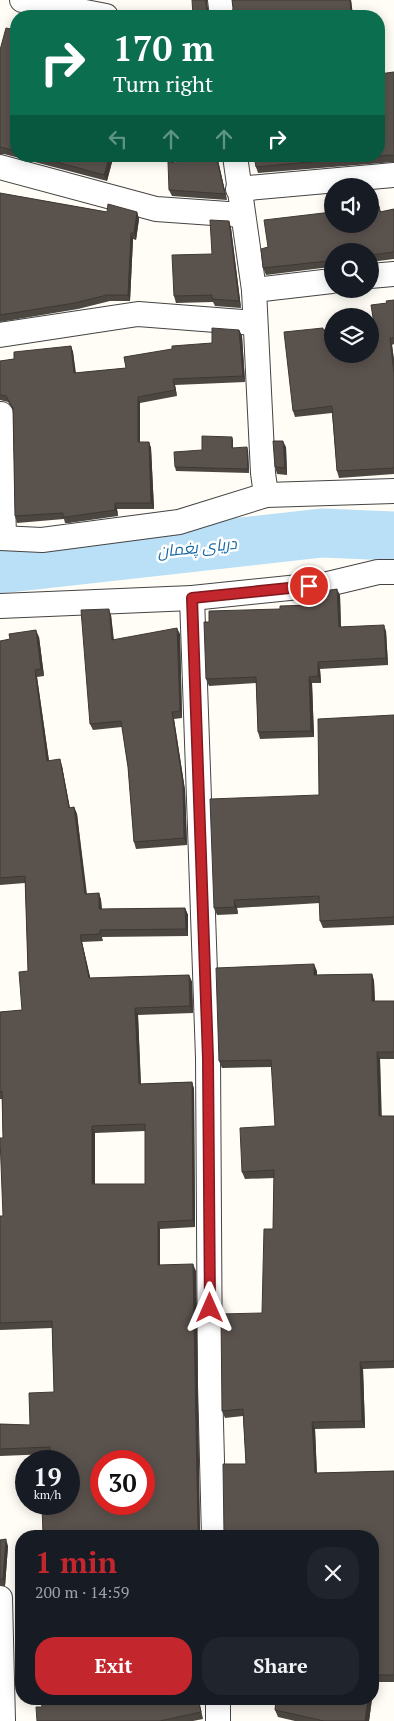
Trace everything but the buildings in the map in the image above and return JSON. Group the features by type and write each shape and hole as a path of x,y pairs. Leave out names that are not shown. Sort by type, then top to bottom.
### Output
{"street":[{"path":"22,0 74,10"},
{"path":"236,162 254,290 263,473 266,495"},
{"path":"0,167 156,209 242,215"},
{"path":"238,189 394,175"},
{"path":"379,275 394,274"},
{"path":"254,290 324,282"},
{"path":"0,335 138,314 255,322"},
{"path":"1,414 2,538 42,540 179,522 266,495 394,491"},
{"path":"0,606 192,598 328,584 378,572 394,572"},
{"path":"192,598 208,1058 210,1375 214,1530"},
{"path":"0,1598 3,1721"},
{"path":"218,1705 218,1721"}],"waterway":[{"name":"دریای پغمان","path":"0,569 322,533 394,536"}],"route":[{"path":"210,1308 208,1058 192,598 309,586"}]}
